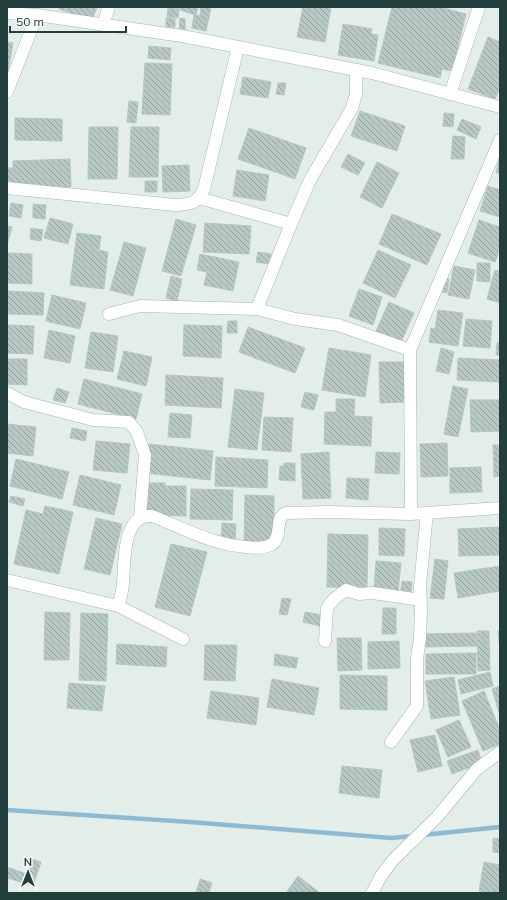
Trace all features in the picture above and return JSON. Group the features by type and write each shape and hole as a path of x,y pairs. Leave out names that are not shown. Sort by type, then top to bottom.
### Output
{"street":[{"path":"103,25 109,7"},
{"path":"450,94 479,7"},
{"path":"7,13 37,15 182,36 356,70 500,107"},
{"path":"7,92 37,15"},
{"path":"7,188 175,205 189,204 200,198 204,188 238,47"},
{"path":"257,309 290,224 310,180 352,108 356,94 356,70"},
{"path":"411,514 410,350 500,140"},
{"path":"200,198 290,224"},
{"path":"110,314 140,306 257,309 295,319 338,325 410,350"},
{"path":"7,392 24,402 92,420 129,422 137,432 145,455 140,518"},
{"path":"118,606 122,591 127,538 134,524 140,518 146,516 152,516 216,542 257,549 271,546 276,542 281,517 286,513 329,512 411,514 500,508"},
{"path":"391,742 417,706 417,658 420,639 421,600 420,586 427,513"},
{"path":"7,580 118,606 182,639"},
{"path":"325,641 327,608 334,599 346,590 359,594 373,593 421,600"},
{"path":"372,893 381,876 393,860 437,817 477,770 500,752"}],"building":[{"path":"59,7 97,7 92,20 59,9"},
{"path":"180,7 198,7 196,15 180,10"},
{"path":"201,7 211,7 206,31 192,28 194,15 200,16"},
{"path":"303,7 331,7 325,42 297,37"},
{"path":"392,7 439,7 466,14 452,71 442,69 440,78 378,63"},
{"path":"168,8 179,9 178,18 167,17"},
{"path":"166,18 175,19 175,27 166,27"},
{"path":"180,18 185,19 185,32 179,31"},
{"path":"343,24 372,29 371,34 378,35 374,61 338,55"},
{"path":"488,37 500,42 500,88 495,99 468,89"},
{"path":"7,42 13,43 8,71 7,71"},
{"path":"149,46 171,48 170,60 148,58"},
{"path":"145,63 172,64 170,115 142,114"},
{"path":"243,77 271,82 268,98 240,94"},
{"path":"278,83 286,83 284,95 276,94"},
{"path":"129,101 138,102 136,123 127,122"},
{"path":"360,111 405,126 397,151 351,136"},
{"path":"444,113 454,114 453,127 443,126"},
{"path":"15,118 62,119 62,141 15,140"},
{"path":"462,119 481,127 476,139 457,130"},
{"path":"89,127 118,127 117,179 88,179"},
{"path":"131,127 159,127 158,177 129,177"},
{"path":"249,128 306,148 295,179 238,159"},
{"path":"453,136 465,137 464,159 451,159"},
{"path":"348,154 365,163 358,175 341,167"},
{"path":"500,156 500,173 496,173"},
{"path":"70,159 71,187 40,189 39,184 7,186 7,168 13,168 13,161"},
{"path":"377,162 399,173 382,208 360,197"},
{"path":"189,165 190,191 163,192 162,166"},
{"path":"237,170 269,175 265,201 233,196"},
{"path":"145,181 157,181 157,192 145,192"},
{"path":"488,186 500,190 500,217 480,211"},
{"path":"11,203 23,205 21,218 9,216"},
{"path":"33,204 46,205 45,219 33,218"},
{"path":"392,214 441,234 427,265 379,244"},
{"path":"50,218 73,224 68,244 44,238"},
{"path":"176,219 196,225 181,276 162,271"},
{"path":"479,220 500,227 500,248 495,262 468,253"},
{"path":"205,223 251,226 249,254 203,252"},
{"path":"7,226 12,227 7,245"},
{"path":"31,228 43,230 41,241 30,239"},
{"path":"77,233 101,236 99,250 108,252 104,289 70,285"},
{"path":"124,242 146,248 133,296 110,290"},
{"path":"378,250 411,265 395,298 363,283"},
{"path":"258,252 271,254 269,264 256,262"},
{"path":"8,253 32,254 32,284 7,283"},
{"path":"200,254 239,262 233,291 204,285 207,272 197,270"},
{"path":"477,263 490,263 490,282 477,281"},
{"path":"454,266 475,270 469,299 448,295"},
{"path":"495,270 500,271 500,303 487,299"},
{"path":"171,276 182,279 177,301 166,298"},
{"path":"444,278 449,279 447,293 442,292"},
{"path":"359,289 382,297 373,325 349,316"},
{"path":"7,291 44,293 43,315 7,314"},
{"path":"52,295 86,303 80,329 46,321"},
{"path":"389,302 414,313 401,342 376,331"},
{"path":"438,310 463,313 458,346 429,342 431,328 435,329"},
{"path":"466,319 492,321 490,348 463,346"},
{"path":"228,321 237,321 237,333 227,333"},
{"path":"7,325 34,326 33,354 7,353"},
{"path":"184,325 222,326 221,358 183,356"},
{"path":"248,327 305,348 295,373 239,352"},
{"path":"49,330 75,336 70,363 44,358"},
{"path":"91,332 118,336 113,372 85,368"},
{"path":"497,343 500,343 500,355 496,355"},
{"path":"329,348 371,355 365,397 322,390"},
{"path":"441,348 454,352 449,374 436,371"},
{"path":"124,351 152,357 146,386 117,379"},
{"path":"458,358 500,360 500,382 457,380"},
{"path":"7,359 27,359 27,385 7,384"},
{"path":"379,362 404,362 404,402 380,403"},
{"path":"166,375 223,378 221,408 165,405"},
{"path":"84,379 142,394 136,419 78,404"},
{"path":"453,386 468,389 458,437 444,434"},
{"path":"57,388 69,392 65,403 53,400"},
{"path":"235,389 264,393 257,450 228,447"},
{"path":"305,392 318,395 314,410 301,407"},
{"path":"336,399 355,399 354,416 372,417 371,446 324,444 325,412 336,412"},
{"path":"470,400 500,400 500,431 471,432"},
{"path":"170,413 192,415 190,438 168,437"},
{"path":"264,417 293,418 291,452 262,450"},
{"path":"7,424 36,427 33,456 7,453"},
{"path":"72,428 87,431 85,441 70,438"},
{"path":"96,441 130,444 127,473 93,470"},
{"path":"447,443 448,476 421,477 420,444"},
{"path":"149,444 213,451 210,480 145,473"},
{"path":"493,445 500,445 500,476 494,477"},
{"path":"329,452 331,498 303,499 301,454"},
{"path":"376,452 400,453 399,474 375,473"},
{"path":"216,457 268,460 267,488 215,486"},
{"path":"16,459 69,472 62,499 10,486"},
{"path":"284,463 295,463 295,481 279,480 280,466 284,466"},
{"path":"481,467 482,492 450,493 450,468"},
{"path":"80,475 121,485 114,515 73,505"},
{"path":"347,478 369,479 368,500 346,498"},
{"path":"145,483 165,483 165,486 186,486 186,516 144,515"},
{"path":"191,489 233,490 232,520 190,519"},
{"path":"245,495 274,496 274,542 244,542"},
{"path":"11,496 25,499 23,506 9,502"},
{"path":"45,506 73,512 59,574 14,564 26,510 43,514"},
{"path":"96,518 122,524 110,575 84,569"},
{"path":"222,523 236,524 235,542 221,542"},
{"path":"500,527 500,555 459,556 458,529"},
{"path":"379,528 405,529 404,556 379,555"},
{"path":"328,534 368,535 367,588 327,587"},
{"path":"171,544 207,552 190,616 155,607"},
{"path":"435,559 448,561 444,599 430,598"},
{"path":"376,561 401,563 398,591 374,588"},
{"path":"500,566 500,591 458,598 454,573"},
{"path":"402,581 412,582 411,592 401,590"},
{"path":"282,598 291,599 287,615 279,614"},
{"path":"383,608 396,608 396,634 382,634"},
{"path":"45,612 70,613 69,660 44,660"},
{"path":"305,612 322,615 320,626 303,622"},
{"path":"81,613 108,614 106,681 79,680"},
{"path":"477,631 489,631 490,670 478,671"},
{"path":"498,631 500,631 500,651"},
{"path":"476,633 477,646 422,647 422,634"},
{"path":"337,638 361,638 362,670 338,671"},
{"path":"399,641 400,668 368,669 368,642"},
{"path":"117,644 167,647 166,667 116,664"},
{"path":"205,645 237,645 235,681 204,680"},
{"path":"476,653 476,674 426,674 426,654"},
{"path":"275,654 298,658 296,668 274,665"},
{"path":"490,672 493,686 461,694 458,680"},
{"path":"340,675 387,676 387,710 340,709"},
{"path":"454,677 460,715 431,719 425,681"},
{"path":"272,679 319,688 314,715 267,707"},
{"path":"69,683 105,686 102,711 67,708"},
{"path":"500,686 500,716 492,689"},
{"path":"211,691 259,698 256,725 207,718"},
{"path":"484,691 500,730 500,744 483,751 462,701"},
{"path":"459,720 471,747 448,757 436,730"},
{"path":"435,735 442,766 418,772 410,740"},
{"path":"478,750 482,763 452,774 447,761"},
{"path":"342,766 382,770 379,798 339,793"},
{"path":"493,838 500,839 500,853 493,852"},
{"path":"32,859 41,862 33,886 7,878 7,867 27,874"},
{"path":"484,862 500,865 500,893 479,891"},
{"path":"298,876 320,893 286,893"},
{"path":"200,879 212,883 209,893 196,893"}],"waterway":[{"path":"7,810 190,822 391,838 414,836"},
{"path":"423,835 500,827"}]}
